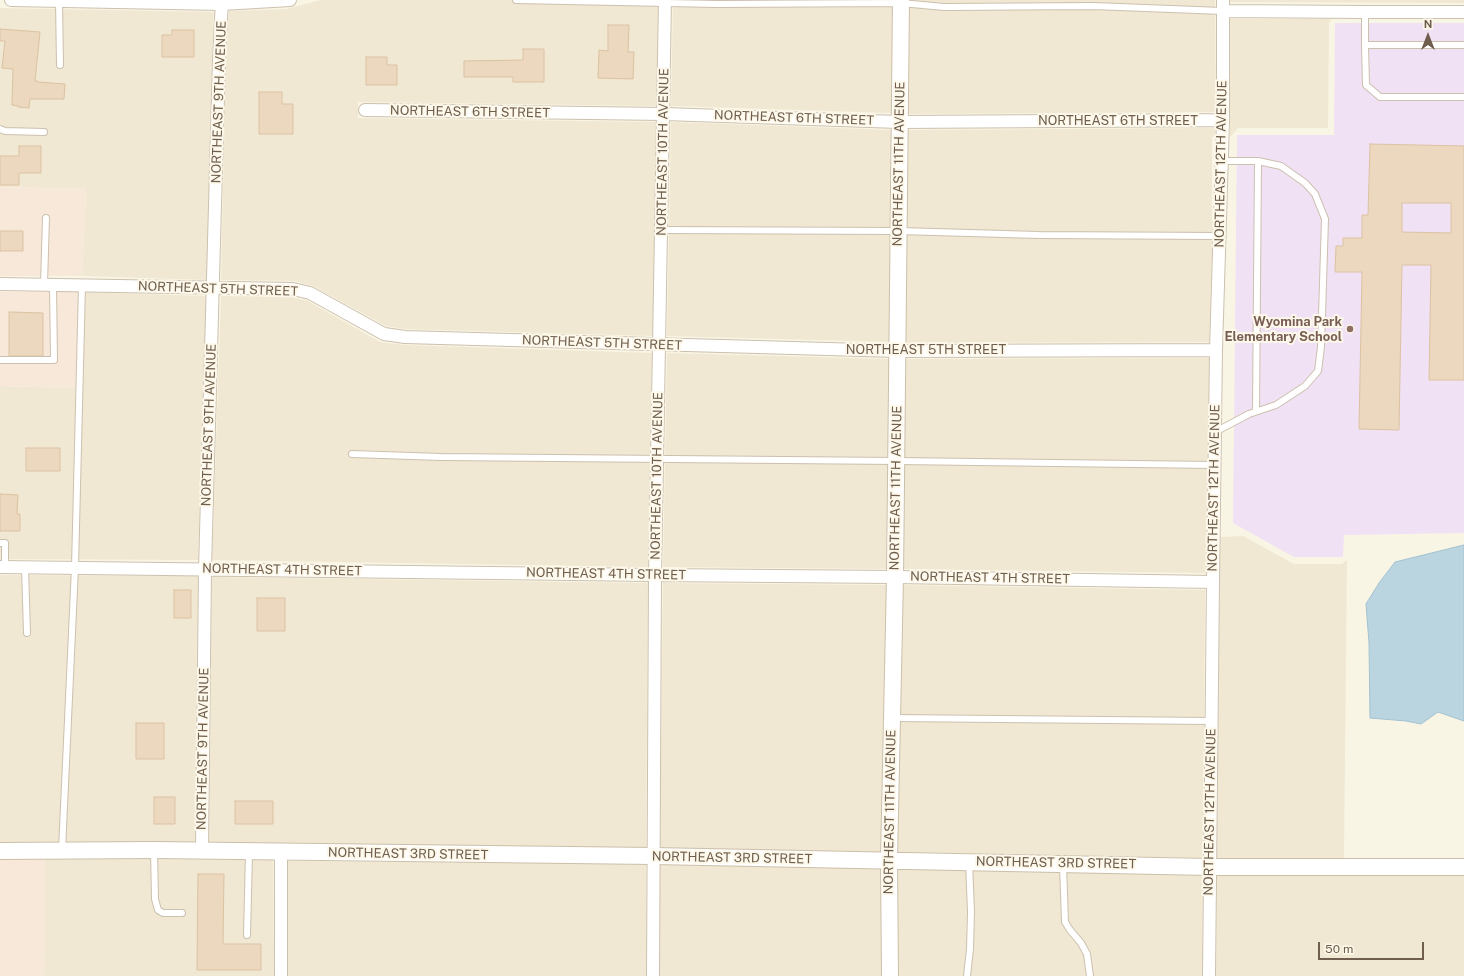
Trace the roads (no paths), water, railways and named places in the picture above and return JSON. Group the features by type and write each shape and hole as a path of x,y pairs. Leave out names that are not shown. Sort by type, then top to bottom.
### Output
{"street":[{"path":"11,0 222,2 290,0"},
{"name":"NORTHEAST 10TH AVENUE","path":"653,976 655,575 665,1"},
{"name":"NORTHEAST 9TH AVENUE","path":"202,851 205,568 214,288 219,60 222,2"},
{"name":"NORTHEAST 11TH AVENUE","path":"890,976 889,860 895,577 899,122 902,2"},
{"path":"1223,5 1365,12 1464,12"},
{"name":"NORTHEAST 12TH AVENUE","path":"1209,976 1214,465 1223,120 1223,5"},
{"name":"NORTHEAST 6TH STREET","path":"365,110 664,114 899,122 1223,120"},
{"name":"NORTHEAST 5TH STREET","path":"0,284 82,284 293,289 310,293 384,334 405,337 898,351 1216,350"},
{"name":"NORTHEAST 4TH STREET","path":"2,567 205,568 1213,582"},
{"name":"NORTHEAST 3RD STREET","path":"0,851 154,850 653,856 969,861 1210,867 1464,867"},
{"path":"280,852 281,976"}],"lane":[{"path":"516,0 665,1 717,4 902,2 944,7 1223,5"},
{"path":"59,1 60,65"},
{"path":"1365,12 1366,85 1380,97 1464,97"},
{"path":"1365,45 1464,45"},
{"path":"0,129 5,131 44,132"},
{"path":"1215,432 1256,411 1276,405 1305,386 1318,371 1321,347 1324,220 1315,194 1305,183 1281,166 1258,161 1222,160"},
{"path":"1256,411 1258,161"},
{"path":"0,360 54,360 48,284 46,218"},
{"path":"662,230 899,231 1039,235 1219,236"},
{"path":"62,850 75,567 82,284"},
{"path":"352,454 441,457 658,460 1214,465"},
{"path":"0,543 5,544 2,567"},
{"path":"24,567 27,633"},
{"path":"892,718 1211,721"},
{"path":"154,850 155,899 158,910 163,913 182,913"},
{"path":"248,935 249,852"},
{"path":"967,976 970,949 971,912 969,861"},
{"path":"1063,863 1066,922 1087,954 1090,976"}],"water":[{"path":"1464,545 1464,721 1438,712 1421,724 1406,721 1370,718 1369,643 1366,604 1379,583 1395,562"}],"place":[{"name":"Wyomina Park Elementary School","path":"1350,329"}]}
